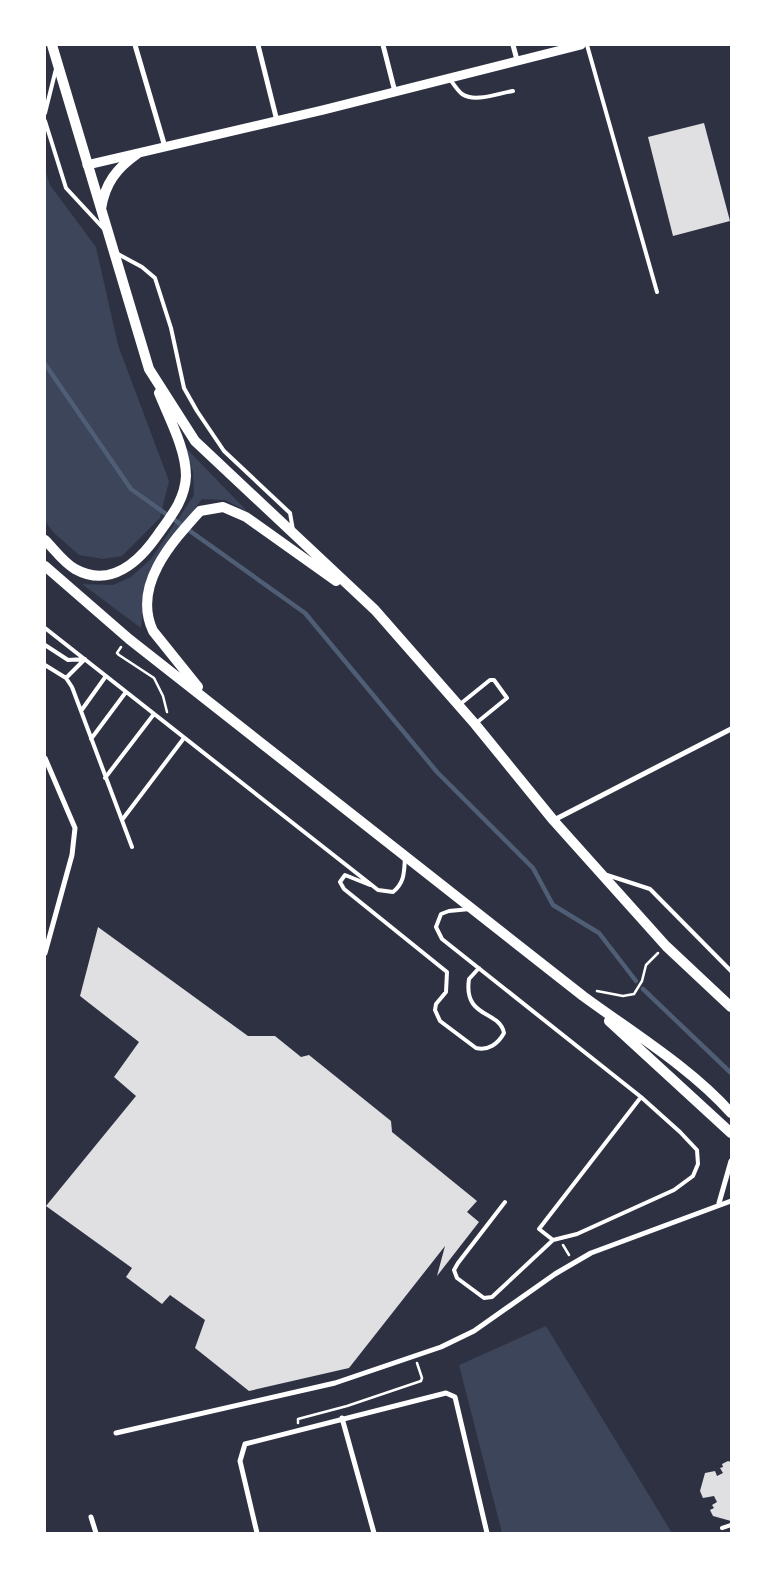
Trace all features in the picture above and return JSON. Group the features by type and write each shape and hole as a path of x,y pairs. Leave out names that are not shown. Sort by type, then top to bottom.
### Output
{"main road":[{"path":"45,540 74,569 91,575 106,576 120,572 146,553 176,510 185,490 186,474 182,455 149,368 52,45"},
{"path":"101,212 109,180 116,171 137,154"},
{"path":"149,368 195,441 375,610 475,724 554,820 666,946 731,1007"},
{"path":"232,720 182,670 153,632 149,622 146,603 151,581 163,557 200,511 223,507 246,517 375,610"},
{"path":"45,566 129,639 583,996 678,1067 731,1113"},
{"path":"583,996 642,1053 731,1133"}],"street":[{"path":"135,45 165,147"},
{"path":"258,45 277,121"},
{"path":"383,45 395,93"},
{"path":"513,45 517,60"},
{"path":"87,165 395,93 581,45"},
{"path":"554,820 731,729"},
{"path":"45,758 75,828 72,855 45,953"},
{"path":"719,1203 731,1161"},
{"path":"116,1433 335,1383 441,1347 474,1331 555,1274 591,1253 719,1203 731,1201"},
{"path":"257,1533 240,1461 245,1444 446,1393 455,1397 487,1533"},
{"path":"342,1418 374,1533"},
{"path":"91,1517 96,1533"}],"lane":[{"path":"586,45 656,292"},
{"path":"45,113 58,62"},
{"path":"449,78 461,93 467,96 479,97 513,91"},
{"path":"45,121 66,188 107,232"},
{"path":"114,252 142,267 155,278 171,328 184,388 224,451 290,513 294,535"},
{"path":"45,628 378,890"},
{"path":"45,645 68,660 85,660"},
{"path":"66,678 85,660"},
{"path":"45,664 66,678 81,711 132,847"},
{"path":"81,711 106,676"},
{"path":"459,706 490,680 494,680 507,698 475,724"},
{"path":"91,739 126,692"},
{"path":"105,778 154,714"},
{"path":"122,820 184,738"},
{"path":"405,855 404,876 400,886 393,892 378,890 345,875 340,882 344,889 447,972 446,992 436,1004 440,1021 476,1048 483,1050 490,1048 504,1033 501,1025 477,1009 469,998 469,979 479,968"},
{"path":"602,874 650,889 731,971"},
{"path":"473,909 449,910 441,914 436,927 442,939 641,1097 697,1150 698,1158 696,1170 687,1182 674,1190 577,1234 553,1240 492,1297 484,1298 457,1278 454,1270 505,1202"},
{"path":"553,1240 539,1229 641,1097"},
{"path":"722,1528 731,1525"}],"path":[{"path":"129,639 117,653 154,678 163,696 166,711"},
{"path":"573,988 623,996 634,994 642,982 646,965 666,946"},
{"path":"562,1238 573,1263"},
{"path":"299,1430 298,1419 347,1406 421,1381 422,1378 414,1357"}],"shaded area":[{"path":"45,169 50,185 96,247 118,345 169,481 160,518 122,556 103,559 79,555 53,532 45,521"},
{"path":"183,445 247,511 225,500 202,499 156,561 146,582 141,628 82,584 113,585 131,577 151,559 194,495 193,472"},
{"path":"546,1326 672,1533 502,1533 459,1365"}],"building":[{"path":"704,123 730,221 673,236 648,137"},
{"path":"98,927 248,1036 275,1036 301,1057 309,1055 391,1121 392,1132 477,1201 467,1212 479,1222 437,1276 445,1246 349,1368 249,1391 195,1348 205,1320 170,1295 162,1304 126,1277 132,1268 46,1206 136,1096 114,1077 139,1042 80,996"},
{"path":"728,1461 731,1462 731,1521 713,1516 710,1510 714,1508 712,1505 717,1502 714,1496 703,1498 700,1491 705,1473 715,1471 717,1476 723,1473 720,1468 723,1467 722,1464"}],"waterway":[{"path":"45,364 131,489 305,613 437,772 533,868 553,905 599,933 636,981"},
{"path":"643,989 731,1073"}]}
